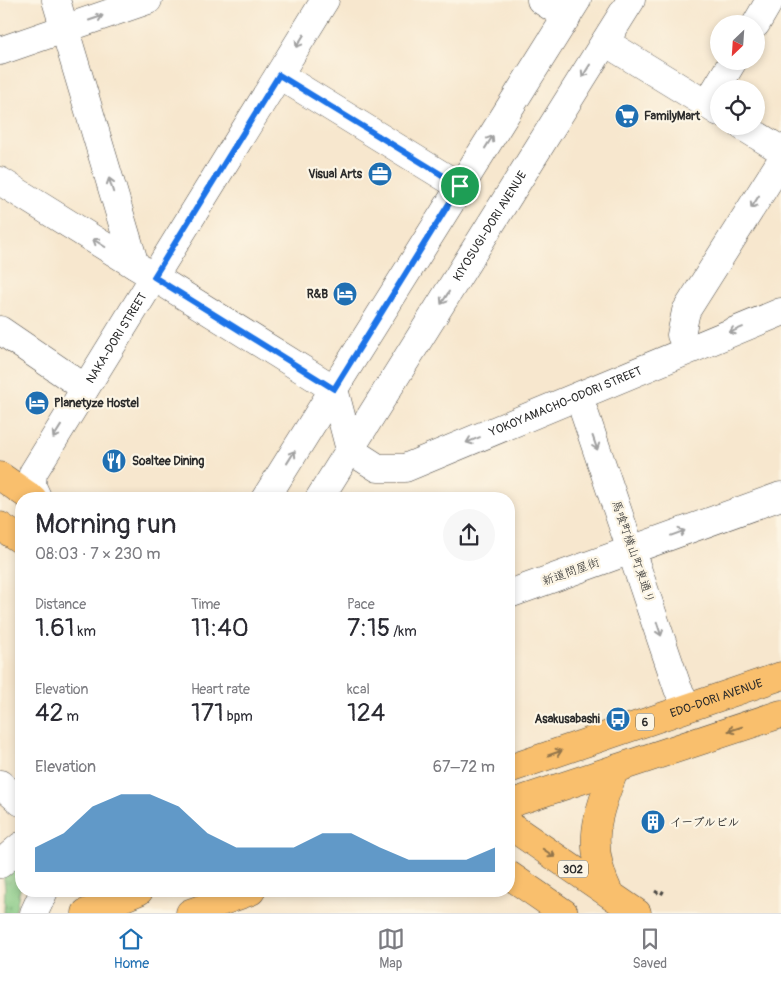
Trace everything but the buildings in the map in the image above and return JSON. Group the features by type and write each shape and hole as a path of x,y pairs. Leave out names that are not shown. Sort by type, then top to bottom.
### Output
{"main road":[{"path":"0,476 23,492"},
{"path":"0,526 15,536"},
{"name":"EDO-DORI AVENUE","path":"515,767 781,676"},
{"path":"515,802 781,714"},
{"path":"609,893 598,871 595,852 604,797 615,769"},
{"name":"302","path":"515,829 637,913"},
{"path":"515,879 564,913"},
{"path":"190,913 228,908 243,897"},
{"path":"86,913 122,899"}],"street":[{"path":"56,0 144,271"},
{"path":"0,51 148,0"},
{"name":"NAKA-DORI STREET","path":"35,492 32,486 33,473 85,388 144,271 279,75 325,0"},
{"path":"269,492 572,8 541,0"},
{"name":"KIYOSUGI-DORI AVENUE","path":"323,492 631,0"},
{"path":"761,15 770,0"},
{"path":"604,42 710,106"},
{"path":"279,75 460,186"},
{"path":"757,135 781,150"},
{"path":"688,349 682,335 686,310 781,161"},
{"path":"0,181 334,389 351,448"},
{"name":"YOKOYAMACHO-ODORI STREET","path":"351,448 378,468 405,468 781,312"},
{"path":"0,330 85,388"},
{"name":"馬喰町横山町東通り","path":"579,397 678,688 688,707"},
{"name":"新道問屋街","path":"515,592 781,496"},
{"path":"0,784 15,797"},
{"path":"0,864 15,851"},
{"path":"34,913 41,897"}],"path":[{"path":"652,889 661,895 665,888"}],"green space":[{"path":"15,862 15,897 18,897 15,913 4,913 5,887 2,869"}],"place":[{"name":"FamilyMart","path":"627,116"},
{"name":"Visual Arts","path":"380,174"},
{"name":"R&B","path":"345,294"},
{"name":"Planetyze Hostel","path":"37,403"},
{"name":"Soaltee Dining","path":"114,461"},
{"name":"Asakusabashi","path":"618,719"},
{"name":"イーブルビル","path":"653,822"}],"route":[{"path":"279,75 460,186 334,389 154,277 279,75"}]}
